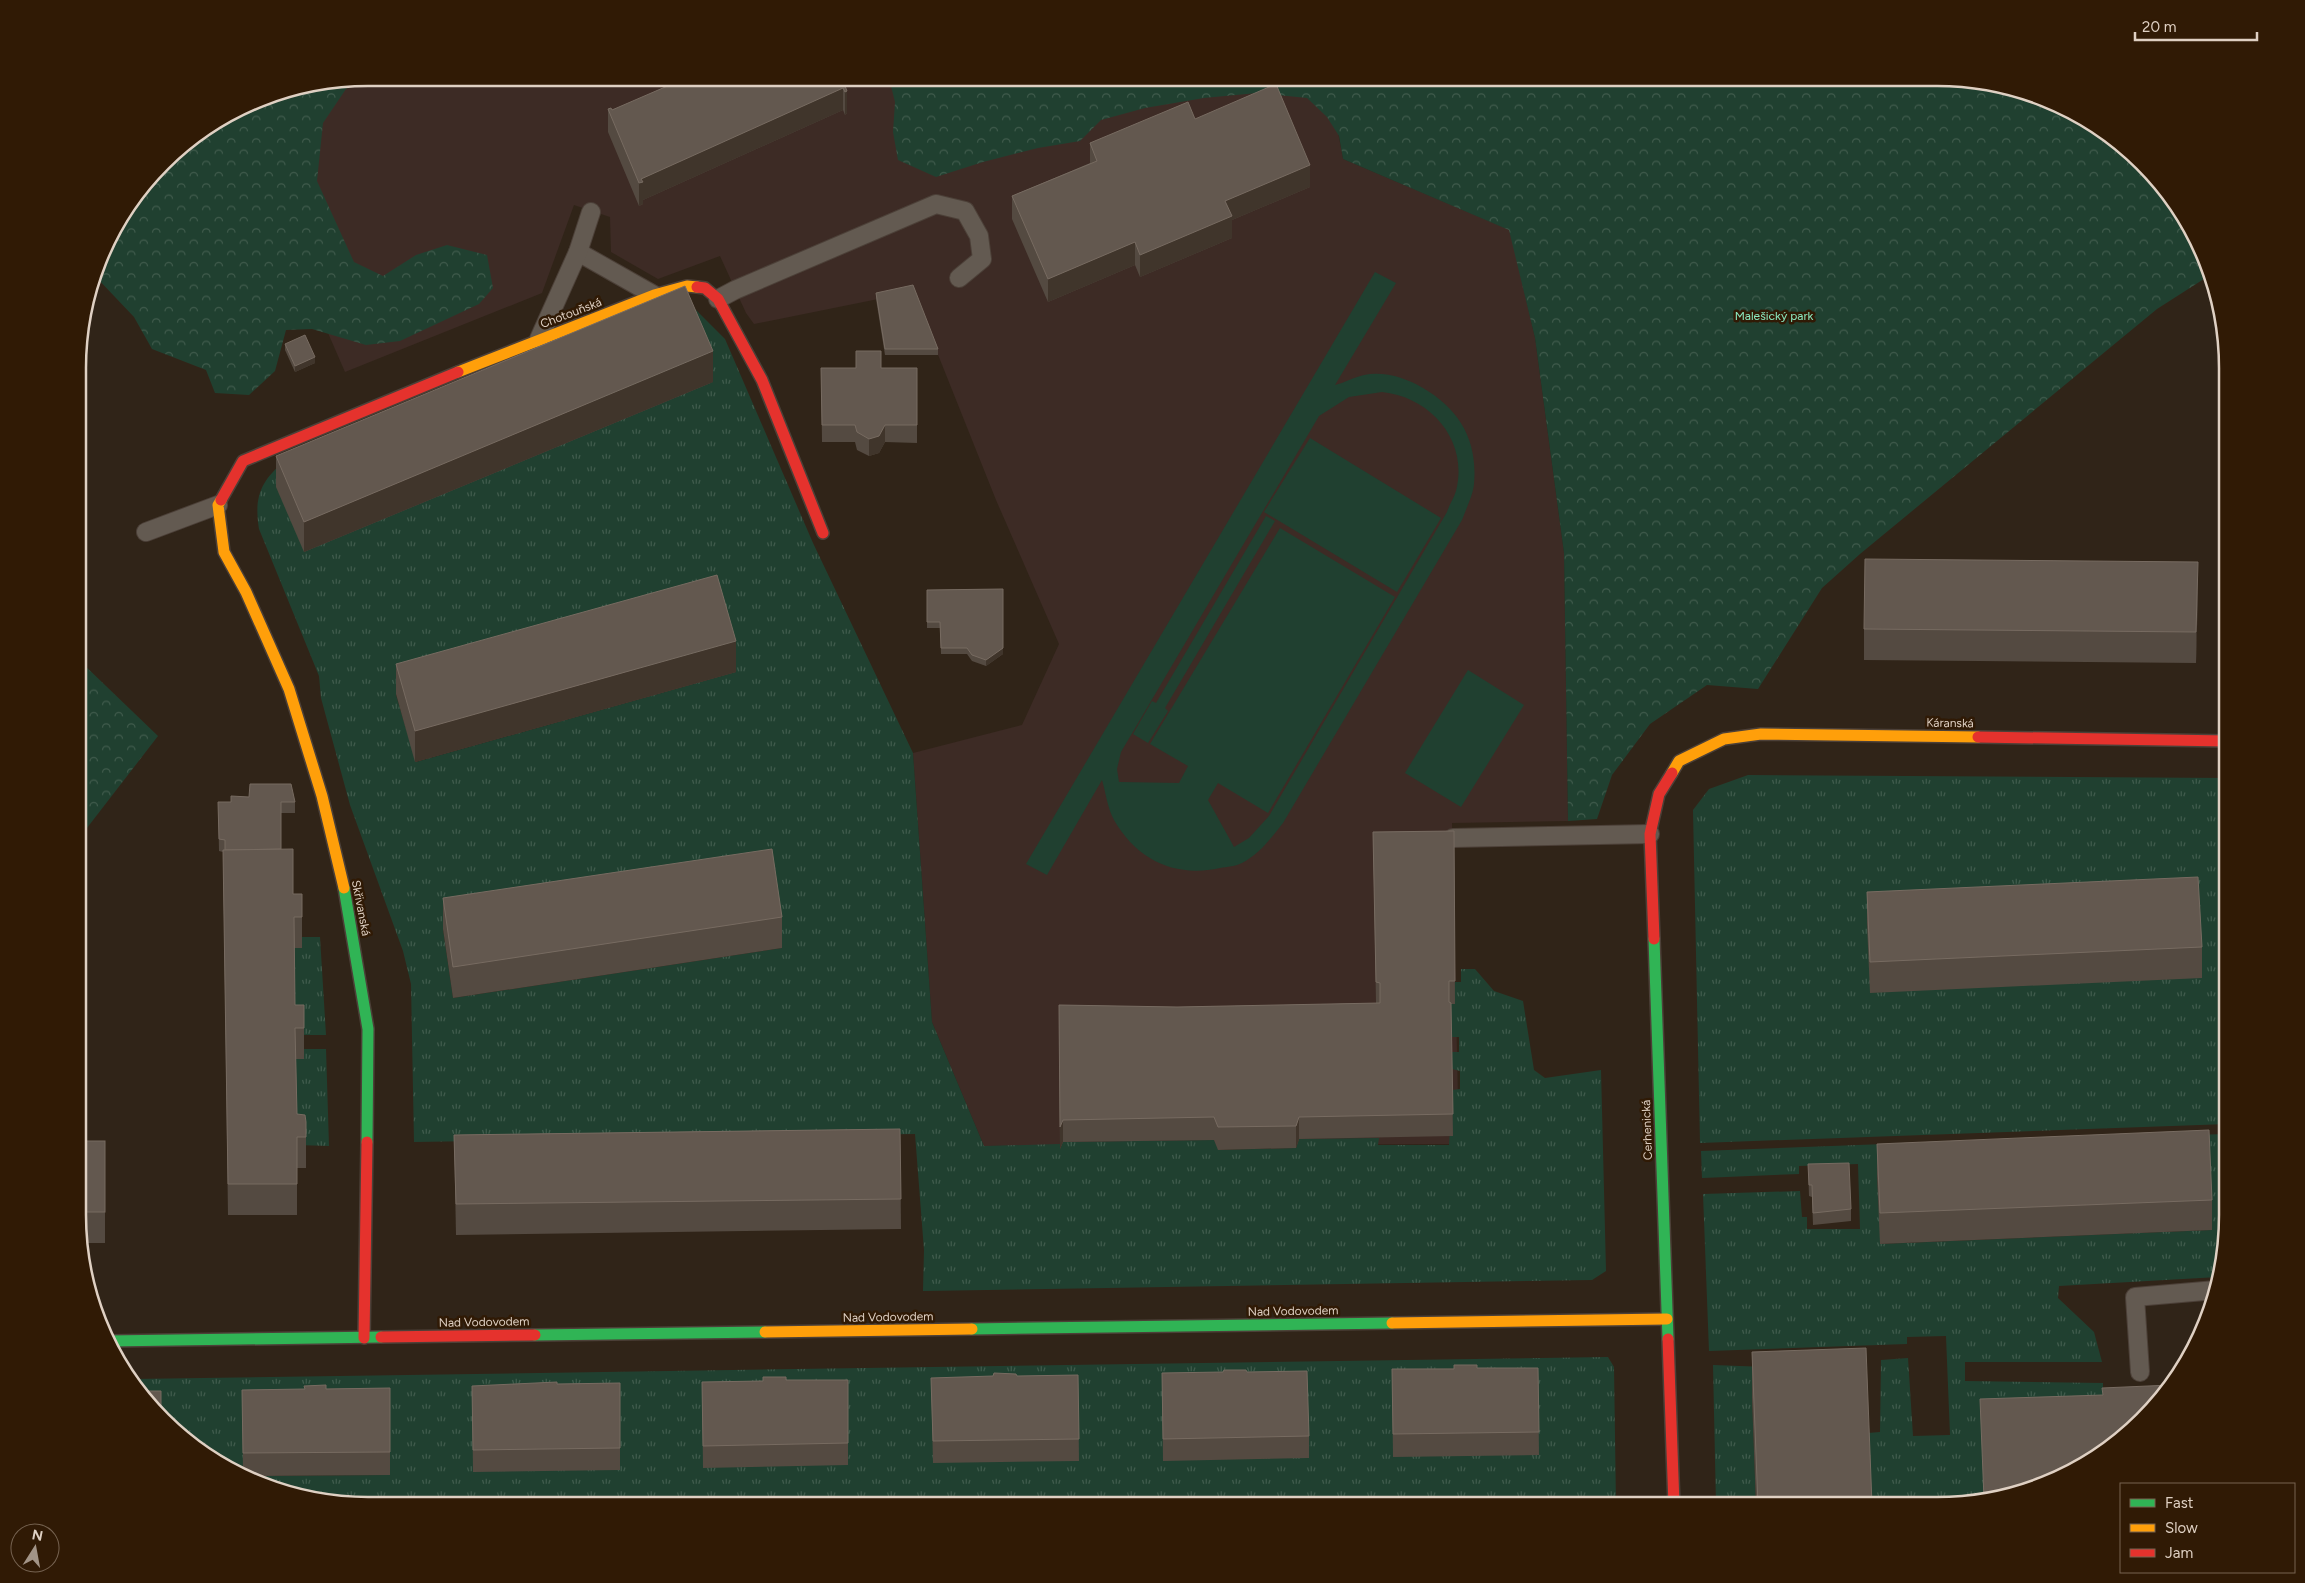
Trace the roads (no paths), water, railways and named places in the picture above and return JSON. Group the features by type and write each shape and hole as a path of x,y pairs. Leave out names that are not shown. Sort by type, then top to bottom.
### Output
{"street":[{"name":"Chotouňská","path":"218,505 243,461 654,295 687,286 705,288 718,299"},
{"path":"718,299 762,380 823,533"},
{"name":"Skřivanská","path":"218,505 224,552 246,592 289,690 322,796 349,909 368,1029 367,1230 364,1338"},
{"name":"Káranská","path":"1678,761 1724,739 1761,734 2219,741"},
{"name":"Cerhenická","path":"1674,1497 1650,834 1659,794 1678,761"},
{"name":"Nad Vodovodem","path":"116,1341 1667,1319"}],"lane":[{"path":"718,299 936,204 965,211 979,236 982,259 958,278"},
{"path":"539,340 578,252 591,212"},
{"path":"578,252 654,295"},
{"path":"146,532 218,505"},
{"path":"1453,838 1650,834"},
{"path":"2140,1372 2135,1297 2208,1291"}],"park label":[{"name":"Malešický park","path":"1774,316"}]}
